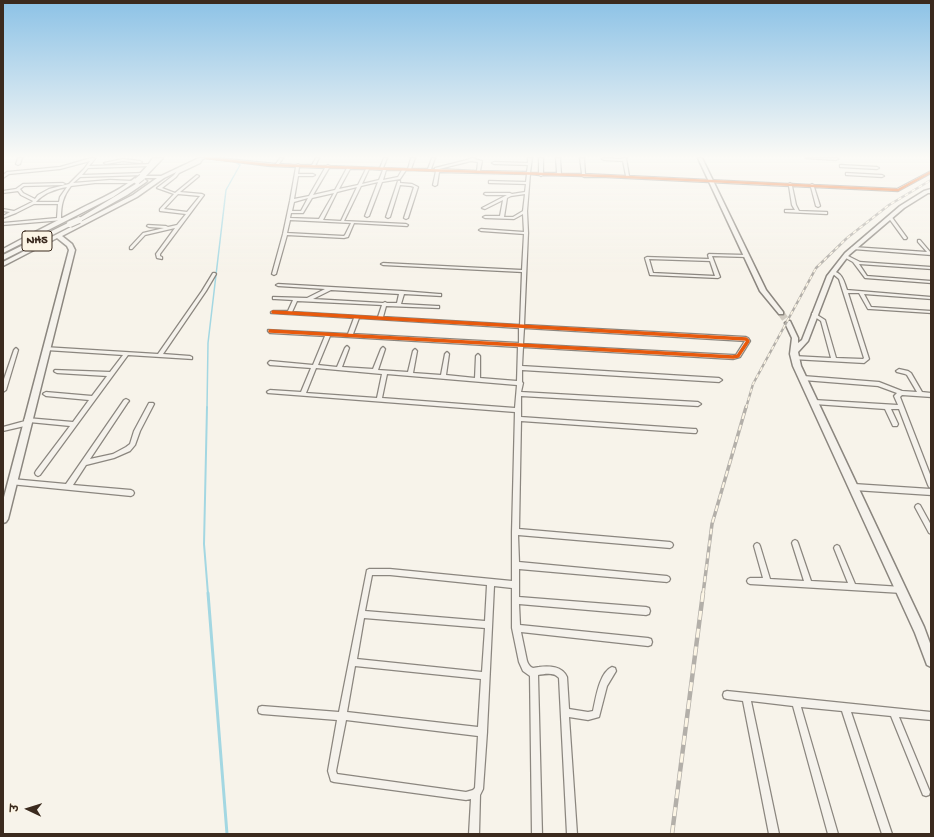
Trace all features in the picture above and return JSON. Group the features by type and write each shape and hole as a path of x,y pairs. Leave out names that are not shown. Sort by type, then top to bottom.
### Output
{"highway":[{"name":"NH5","path":"3,254 119,197"},
{"name":"NH5","path":"3,258 71,221"}],"street":[{"path":"27,197 34,202 60,203"},
{"path":"3,217 43,197"},
{"path":"60,203 62,197"},
{"path":"3,264 58,236 71,221 109,197"},
{"path":"3,250 132,197"},
{"path":"174,197 161,210 188,213"},
{"path":"161,258 158,257 158,254 200,197"},
{"path":"274,274 289,219 293,197"},
{"path":"292,201 310,197"},
{"path":"290,212 302,212 310,197"},
{"path":"320,221 333,197"},
{"path":"342,222 354,197"},
{"path":"367,216 374,197"},
{"path":"388,217 394,197"},
{"path":"406,218 413,197"},
{"path":"502,218 505,197"},
{"path":"484,208 505,197"},
{"path":"527,197 521,368 518,410 516,628 523,662 526,668 532,672 557,670 563,677 572,834"},
{"path":"718,197 763,291 781,313"},
{"path":"792,197 794,205 798,212"},
{"path":"815,197 818,206"},
{"path":"794,354 805,341 814,314 832,272 853,248 902,207 918,197"},
{"path":"60,203 71,221"},
{"path":"3,210 15,212"},
{"path":"485,217 514,218 525,211"},
{"path":"786,211 826,213"},
{"path":"890,217 905,238"},
{"path":"289,219 406,226"},
{"path":"3,224 71,221"},
{"path":"285,234 344,237 347,236 353,222"},
{"path":"148,226 172,228"},
{"path":"131,248 144,234 178,226"},
{"path":"481,230 526,233"},
{"path":"3,519 5,504 72,250 70,245 58,236"},
{"path":"919,241 931,254"},
{"path":"853,248 931,254"},
{"path":"712,260 647,258 651,274 718,277 712,260 710,255 746,256"},
{"path":"845,256 859,263 931,268"},
{"path":"855,262 866,277 931,282"},
{"path":"384,264 524,271"},
{"path":"794,354 834,360 864,361 867,359 841,278 832,272"},
{"path":"159,356 204,292 214,274"},
{"path":"278,285 439,295"},
{"path":"308,300 332,288"},
{"path":"846,291 931,298"},
{"path":"399,304 402,292"},
{"path":"861,293 870,308 931,312"},
{"path":"275,298 437,306"},
{"path":"289,313 296,299"},
{"path":"380,318 385,303"},
{"path":"270,331 733,357 738,356 748,341 746,339 273,312"},
{"path":"814,314 823,320 834,360"},
{"path":"350,336 357,317"},
{"path":"788,323 795,338 794,354 803,378 902,590 920,630 931,661"},
{"path":"303,394 328,334"},
{"path":"46,348 190,358"},
{"path":"339,368 347,348"},
{"path":"375,371 383,349"},
{"path":"3,390 16,350"},
{"path":"410,374 416,350"},
{"path":"38,473 126,354"},
{"path":"443,376 447,354"},
{"path":"476,379 478,356"},
{"path":"270,362 313,367 520,383"},
{"path":"521,368 719,380"},
{"path":"57,371 112,374"},
{"path":"899,371 908,373 922,395"},
{"path":"379,399 385,372"},
{"path":"803,378 879,384 901,393 931,395"},
{"path":"270,392 518,410"},
{"path":"901,393 897,396 931,485"},
{"path":"46,394 94,398"},
{"path":"519,394 698,404"},
{"path":"68,487 126,401"},
{"path":"814,402 901,407"},
{"path":"84,463 114,456 128,449 132,445 137,431 151,404"},
{"path":"886,407 895,424"},
{"path":"518,419 694,431"},
{"path":"3,429 27,421 75,424"},
{"path":"12,482 131,493"},
{"path":"854,487 931,492"},
{"path":"918,506 931,531"},
{"path":"516,532 670,545"},
{"path":"795,543 809,585"},
{"path":"757,546 767,582"},
{"path":"837,548 853,587"},
{"path":"516,565 667,579"},
{"path":"476,794 466,796 334,778 332,771 369,572 390,572 516,585"},
{"path":"750,581 902,590"},
{"path":"474,834 476,794 479,788 483,732 491,582"},
{"path":"516,600 646,611"},
{"path":"361,614 488,625"},
{"path":"516,628 648,642"},
{"path":"352,662 486,676"},
{"path":"565,712 588,716 596,714 603,684 612,671"},
{"path":"532,672 534,679 537,834"},
{"path":"727,695 931,716"},
{"path":"746,697 774,834"},
{"path":"796,702 834,834"},
{"path":"845,707 887,834"},
{"path":"262,710 342,716 483,732"},
{"path":"893,712 926,792"}],"waterway":[{"path":"207,408 208,343 225,197"},
{"path":"207,407 204,544 208,594"},
{"path":"208,593 227,834"}],"tunnel":[{"path":"781,313 788,323"}],"railway":[{"path":"746,408 753,384 816,268 847,238 889,205 902,197"},
{"path":"703,594 712,524 746,407"},
{"path":"672,834 703,593"}],"cycle path":[{"path":"270,331 733,357 738,356 748,341 746,339 273,312"}]}
